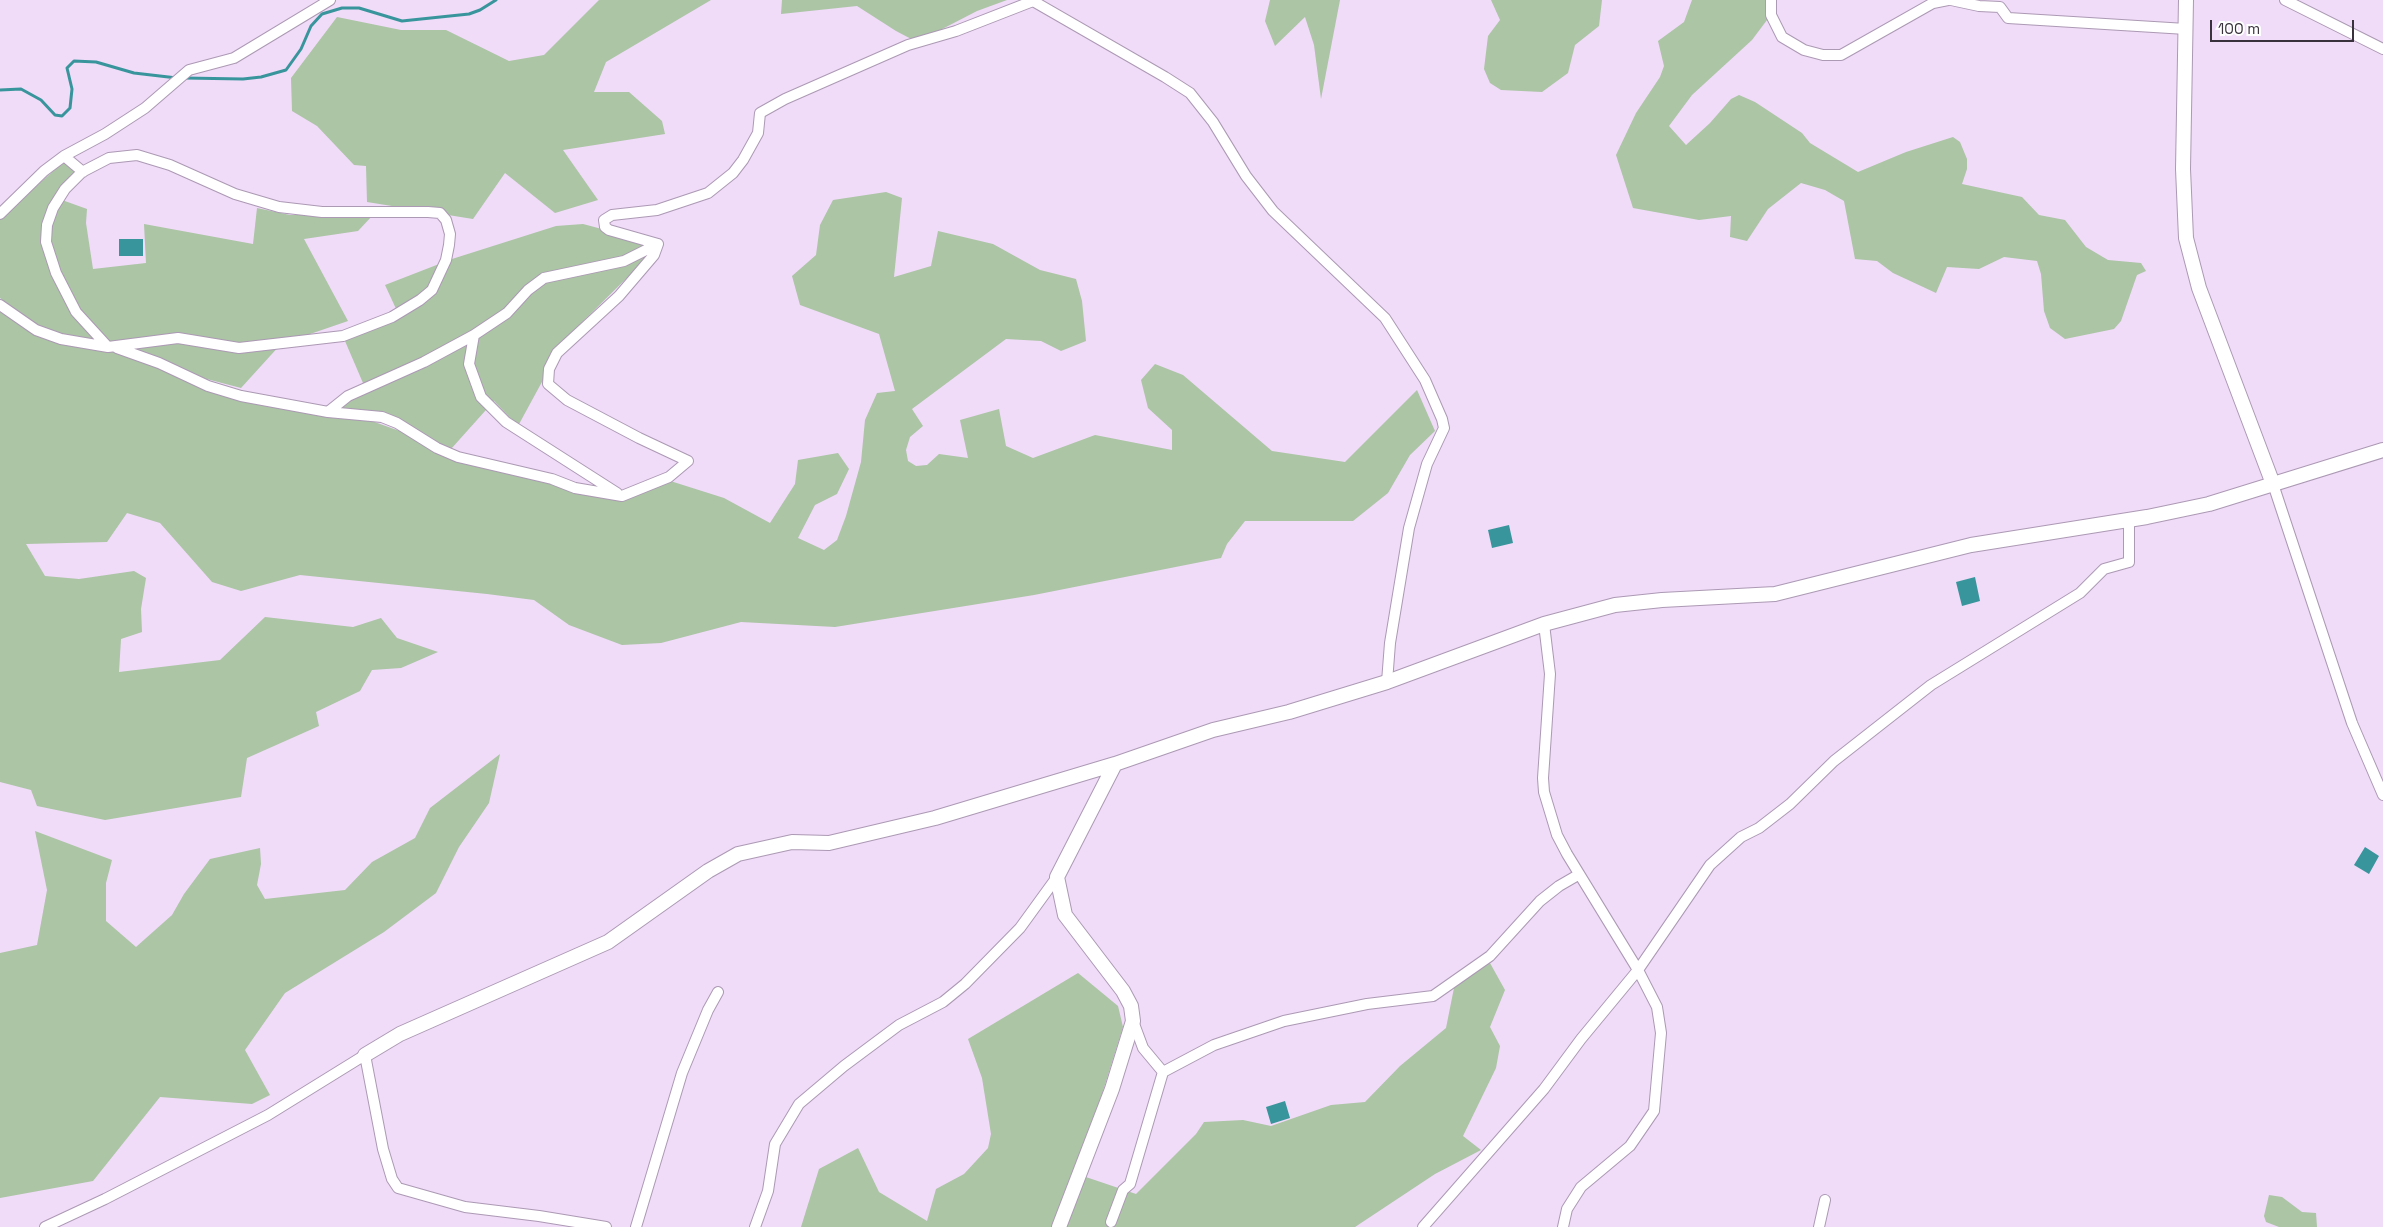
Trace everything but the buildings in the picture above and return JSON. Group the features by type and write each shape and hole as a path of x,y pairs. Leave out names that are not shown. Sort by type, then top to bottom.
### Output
{"street":[{"path":"0,214 44,171 64,156 105,134 145,108 189,70 234,58 330,0"},
{"path":"1771,0 1771,16 1782,36 1804,50 1823,55 1841,55 1934,3 1949,0 1979,6 2000,7 2008,18 2186,29"},
{"path":"2186,0 2183,169 2186,238 2198,288 2273,484 2352,723 2383,795"},
{"path":"2285,0 2383,49"},
{"path":"658,244 609,230 605,227 604,220 612,214 657,210 708,193 733,173 743,160 758,133 760,113 785,99 908,44 956,31 1033,1 1165,78 1190,94 1213,122 1246,176 1273,211 1385,318 1425,380 1442,419 1444,428 1427,464 1409,528 1390,643 1387,682"},
{"path":"136,154 170,165 236,194 280,207 322,212 406,211 440,214 446,220 450,234 446,260 432,290 420,300 392,317 343,336 239,348 178,338 111,347 76,312 56,273 46,242 47,225 53,208 65,189 83,172 109,158 136,154"},
{"path":"64,156 83,172"},
{"path":"0,305 36,330 61,339 111,347 159,363 208,386 241,396 328,412 382,417 398,423 437,448 458,457 552,479 575,488 622,496 669,477 688,461 639,438 568,400 548,384 549,369 557,353 619,296 654,255 658,244"},
{"path":"328,412 348,396 424,362 474,334 507,313 528,290 544,278 624,261 658,244"},
{"path":"474,334 469,364 481,397 506,422 622,496"},
{"path":"44,1227 113,1195 268,1115 400,1034 608,942 708,871 738,854 792,842 829,843 882,832 1115,764 1213,730 1289,712 1387,682 1544,624 1615,605 1662,600 1775,594 1971,545 2129,520 2209,504 2383,450"},
{"path":"1423,1227 1544,1089 1580,1039 1638,970 1710,865 1741,837 1759,828 1790,804 1834,761 1931,685 2080,593 2104,569 2129,562 2129,520"},
{"path":"1544,624 1550,674 1543,778 1544,792 1557,835 1578,875 1638,970 1657,1007 1661,1033 1654,1111 1630,1146 1581,1188 1567,1209 1563,1227"},
{"path":"755,1227 768,1191 775,1144 799,1104 844,1066 899,1025 944,1002 965,984 1020,928 1057,877 1115,764"},
{"path":"1111,1222 1124,1190 1130,1184 1163,1072 1214,1046 1284,1021 1367,1004 1433,996 1490,956 1540,901 1559,886 1578,875"},
{"path":"1057,877 1065,915 1123,991 1131,1006 1133,1021 1143,1048 1163,1072"},
{"path":"636,1227 682,1072 708,1010 718,992"},
{"path":"1059,1227 1112,1089 1133,1021"},
{"path":"365,1055 383,1149 392,1179 398,1188 465,1207 606,1227"},
{"path":"1820,1227 1825,1200"},
{"path":"539,1216 544,1227"}],"shaded area":[{"path":"599,0 711,0 606,62 594,92 629,92 662,121 665,134 563,150 598,200 555,213 505,173 473,219 367,202 366,166 354,165 317,126 292,111 291,78 337,17 401,30 446,30 509,61 544,55"},
{"path":"782,0 1007,0 977,11 917,42 857,6 781,14"},
{"path":"1270,0 1340,0 1321,99 1314,45 1305,17 1275,46 1265,21"},
{"path":"1491,0 1602,0 1599,26 1575,45 1568,73 1542,92 1501,90 1490,83 1484,69 1488,36 1500,20"},
{"path":"1692,0 1770,0 1767,20 1752,40 1692,95 1669,126 1686,145 1710,123 1731,99 1739,95 1755,102 1802,133 1810,143 1858,172 1906,152 1953,137 1960,142 1967,159 1967,169 1962,184 2022,197 2039,215 2065,220 2086,247 2108,260 2141,263 2146,271 2137,275 2121,321 2114,329 2065,339 2050,328 2044,311 2041,274 2037,261 2004,257 1979,269 1947,267 1936,293 1893,273 1877,261 1855,259 1844,201 1825,190 1801,183 1768,209 1747,241 1730,237 1731,216 1699,220 1633,208 1616,155 1636,113 1660,77 1664,66 1658,41 1684,22"},
{"path":"67,159 78,168 62,200 87,209 86,223 93,269 146,263 144,224 253,244 257,208 290,215 373,215 358,231 304,239 348,321 281,344 241,388 172,370 217,392 355,415 444,447 390,420 335,406 366,390 345,341 398,313 385,285 452,259 556,226 583,224 658,244 656,249 550,354 543,380 518,426 494,401 451,449 497,466 611,494 664,479 724,498 770,523 795,484 798,460 838,453 849,469 837,494 815,505 798,538 824,550 837,540 846,516 861,462 865,420 877,393 895,391 879,334 800,305 792,276 816,255 820,225 833,200 886,192 902,198 894,277 931,266 938,231 993,244 1040,270 1076,279 1082,301 1086,341 1061,351 1041,341 1006,339 912,409 923,426 910,437 906,450 908,461 916,466 927,465 939,454 968,458 960,420 999,409 1006,446 1033,458 1095,435 1172,450 1172,430 1148,408 1141,380 1155,364 1183,375 1272,451 1345,462 1417,390 1435,431 1410,455 1388,493 1353,521 1245,521 1227,544 1221,558 1034,595 835,627 741,622 661,643 622,645 569,625 534,600 487,594 300,575 241,591 212,582 160,523 127,513 107,542 26,544 45,576 79,579 134,571 146,578 141,609 142,632 121,639 119,672 220,660 265,617 353,627 381,618 397,638 438,652 401,668 372,670 360,691 316,712 319,726 247,758 241,797 105,820 37,806 31,790 0,782 0,304 36,330 0,298 0,218"},
{"path":"119,239 143,239 143,256 119,256"},
{"path":"1509,525 1513,543 1492,548 1488,530"},
{"path":"1975,577 1980,601 1962,606 1956,582"},
{"path":"500,754 489,803 459,847 436,893 384,932 285,993 245,1050 270,1095 252,1104 160,1097 93,1181 0,1198 0,953 37,945 47,890 35,831 112,860 106,883 106,921 136,947 172,915 184,894 210,859 260,848 261,864 257,885 265,899 345,890 372,862 415,838 430,808"},
{"path":"2365,847 2379,856 2369,874 2354,865"},
{"path":"1485,954 1505,990 1490,1027 1500,1046 1496,1068 1463,1136 1481,1150 1435,1174 1355,1227 801,1227 819,1169 858,1148 879,1192 927,1221 936,1189 964,1174 988,1148 991,1134 982,1078 968,1039 1078,973 1118,1006 1123,1027 1077,1174 1136,1194 1196,1134 1204,1122 1243,1120 1271,1126 1331,1105 1365,1102 1400,1066 1446,1028 1455,983"},
{"path":"1285,1101 1290,1118 1271,1124 1266,1107"},
{"path":"2269,1195 2282,1197 2302,1212 2316,1213 2317,1227 2279,1227 2266,1222 2264,1216"}],"waterway":[{"path":"184,78 243,79 261,77 286,70 301,49 311,26 322,14 342,8 359,8 402,21 469,14 480,10 496,0"},
{"path":"0,90 21,89 41,100 55,115 62,116 70,108 72,89 67,68 74,61 96,62 134,73 177,78"}]}
